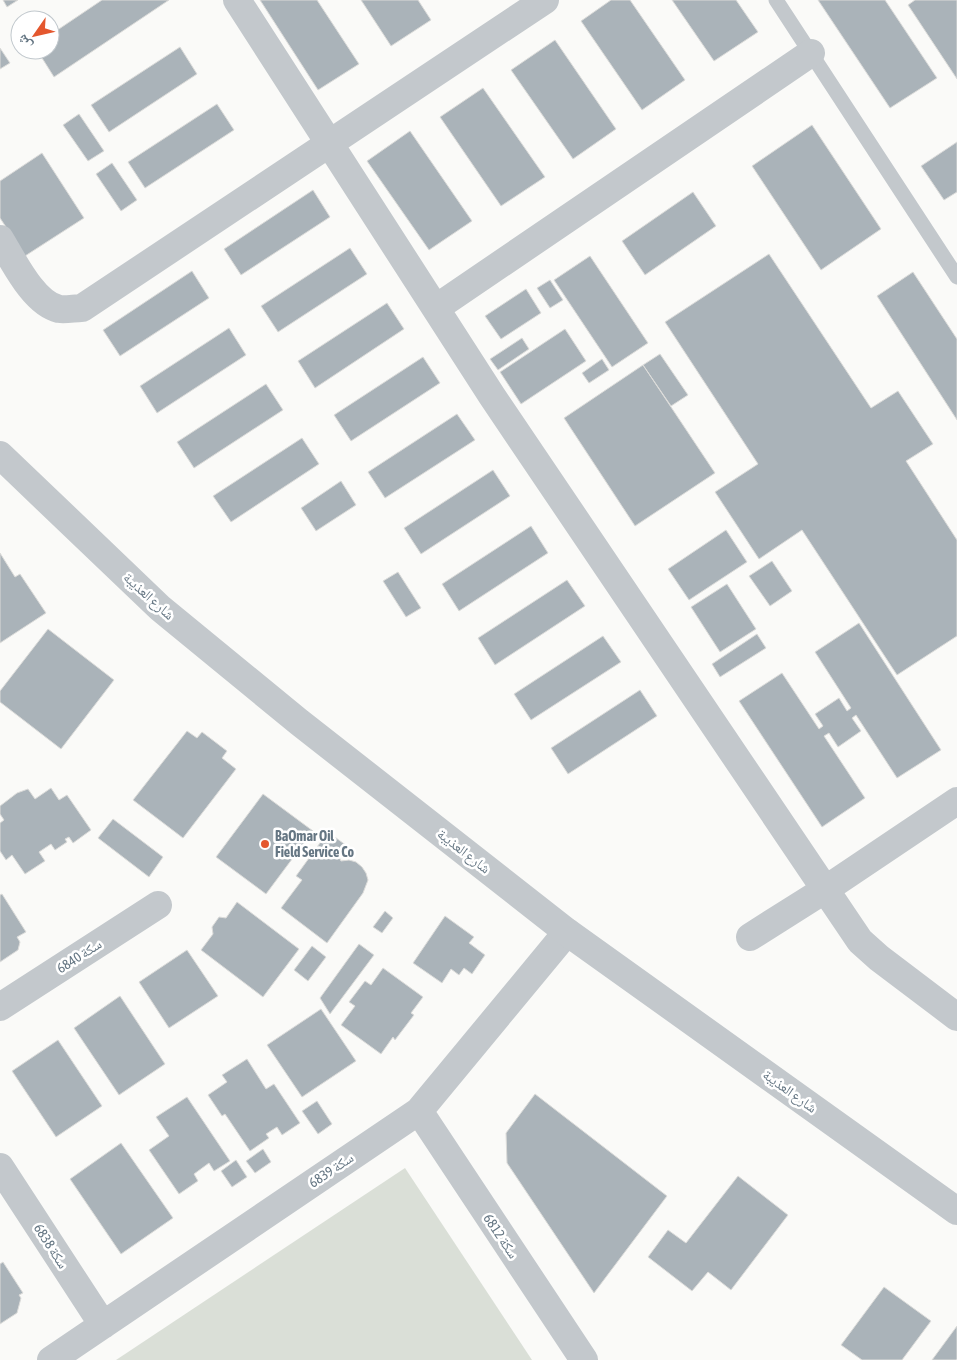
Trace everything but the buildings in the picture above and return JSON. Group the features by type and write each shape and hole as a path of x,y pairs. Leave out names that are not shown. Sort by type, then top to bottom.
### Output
{"street":[{"path":"237,0 498,404 860,941 879,958 957,1017"},
{"path":"0,239 29,286 42,301 59,309 82,308 545,0"},
{"path":"436,308 811,53"},
{"name":"شارع العذيبة","path":"0,455 160,608 299,722 567,932 957,1211"},
{"path":"750,937 826,890 957,800"},
{"name":"سكة 6840","path":"0,1007 158,905"},
{"name":"سكة 6839","path":"51,1360 418,1111 567,932"},
{"name":"سكة 6812","path":"418,1111 584,1360"},
{"name":"سكة 6838","path":"0,1168 103,1325"}],"lane":[{"path":"776,0 957,277"}],"shaded area":[{"path":"405,1168 532,1360 116,1360"}],"place":[{"name":"BaOmar Oil Field Service Co","path":"265,844"}]}
